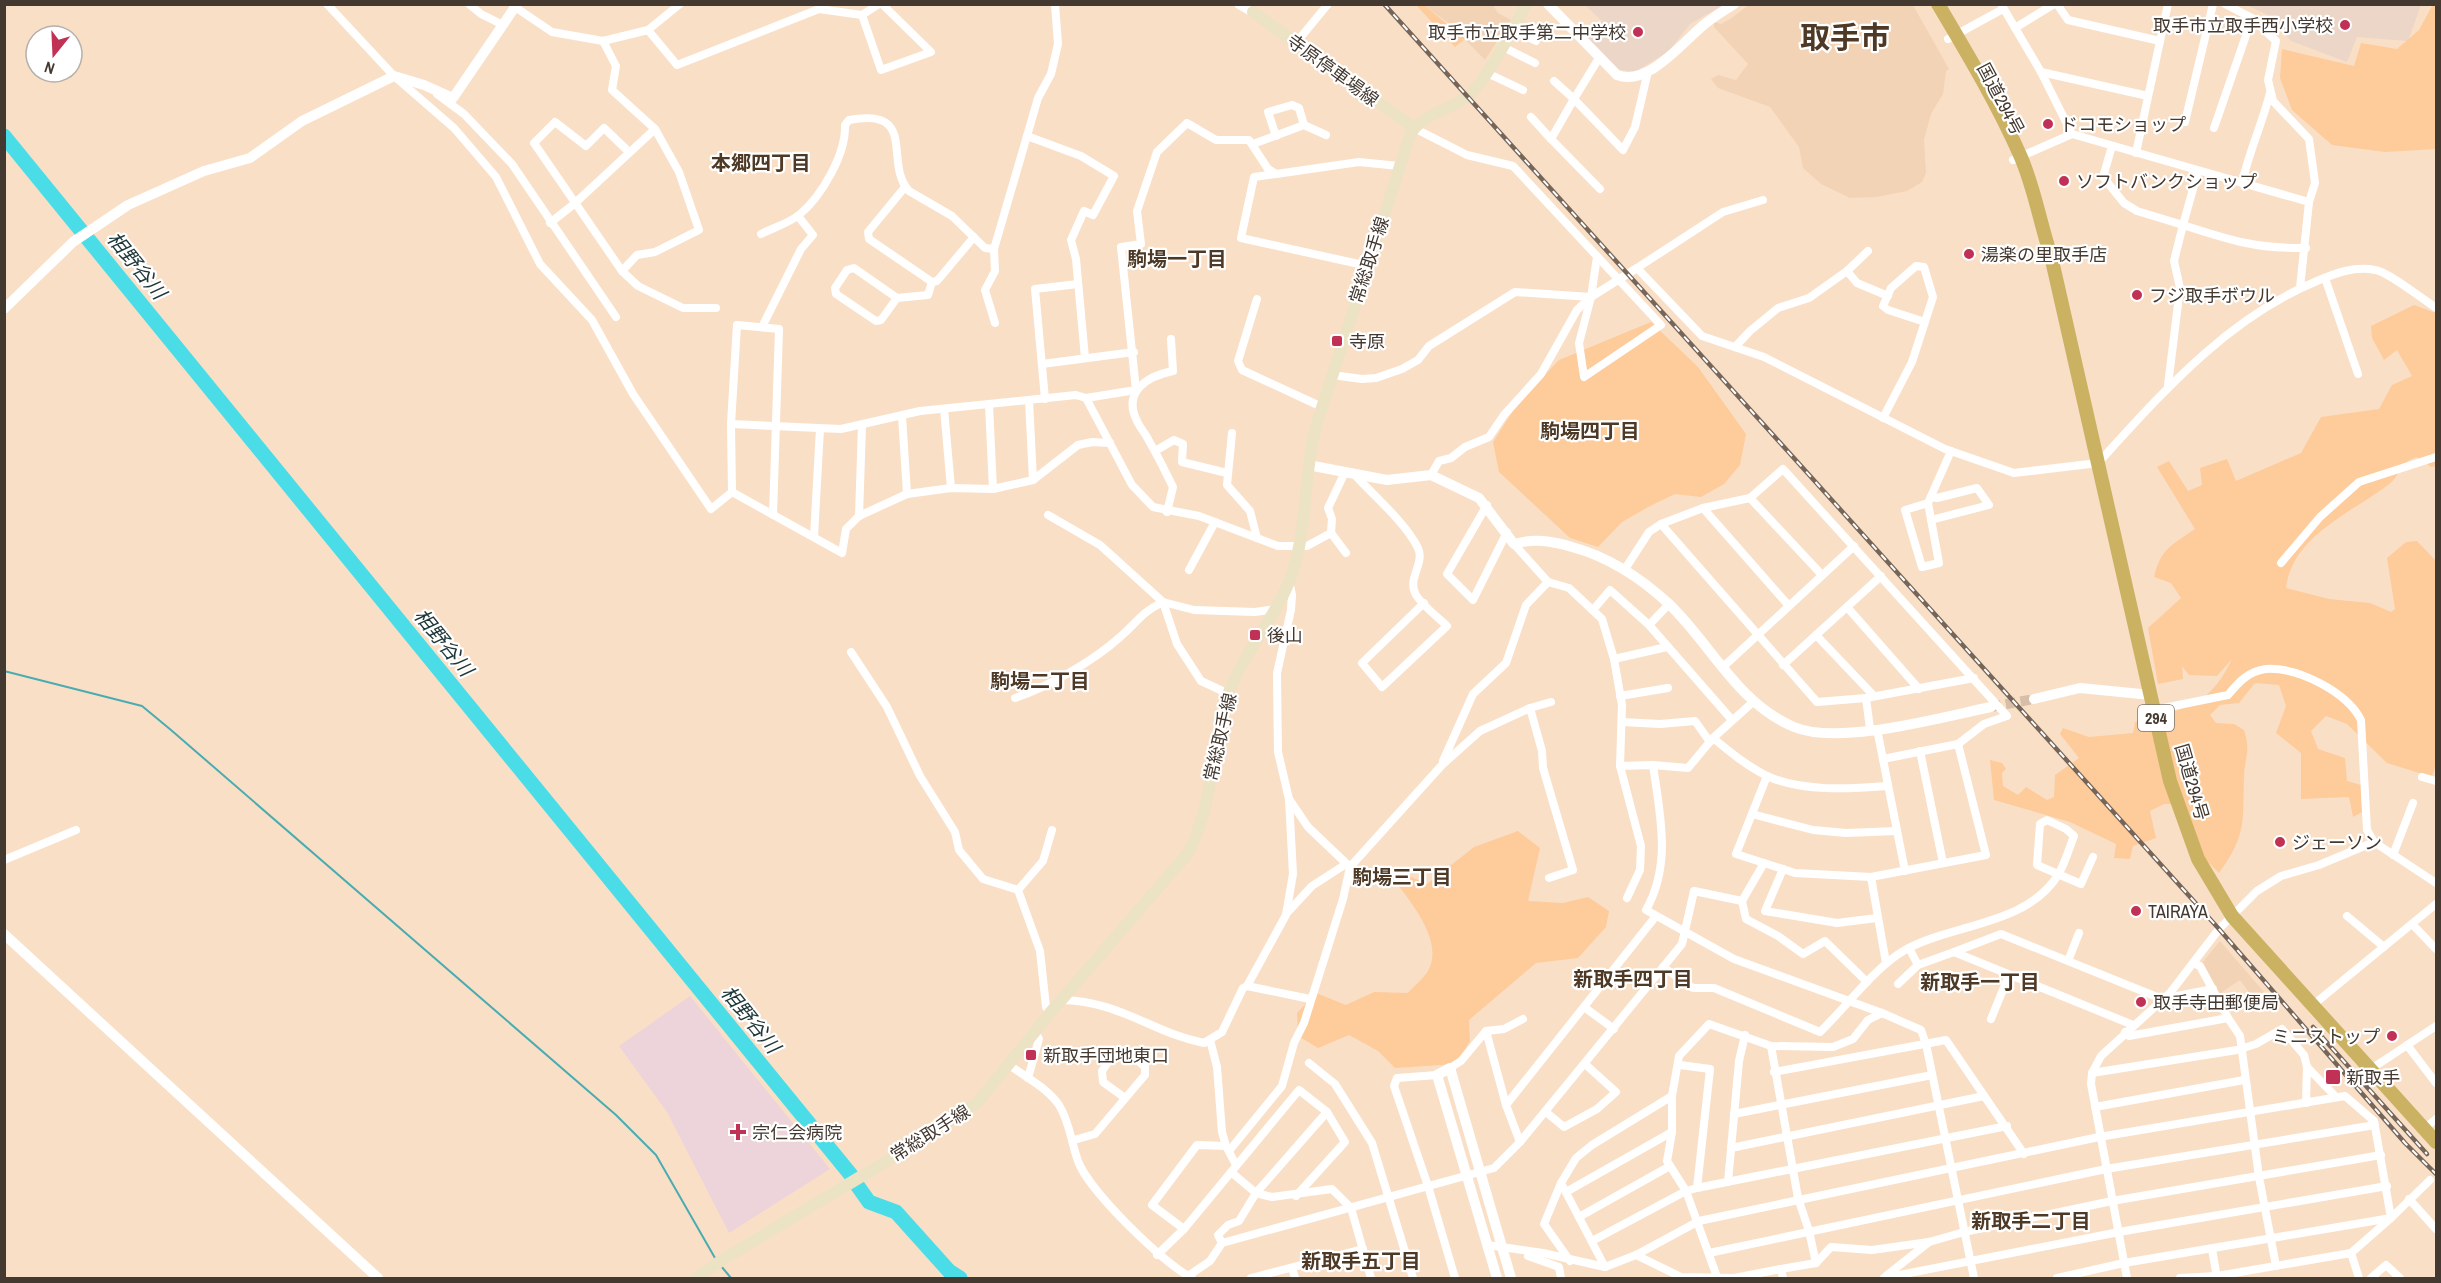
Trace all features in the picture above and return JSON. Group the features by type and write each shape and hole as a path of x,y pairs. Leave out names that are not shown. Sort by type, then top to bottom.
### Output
{"highway":[{"name":"国道294号","path":"1928,4 1952,36"},
{"name":"国道294号","path":"1938,4 1952,36 2017,158 2051,256 2154,710 2180,812 2198,859 2232,916 2436,1142"}],"main road":[{"path":"1414,128 1423,120 1467,97 1487,73 1526,4"},
{"name":"寺原停車場線","path":"1257,8 1296,43 1414,128"},
{"name":"常総取手線","path":"696,1278 725,1258 969,1110 986,1095 1050,1013 1188,853 1200,825 1228,694 1276,609 1289,581 1298,548 1308,465 1322,407 1399,166 1414,128"}],"street":[{"path":"327,4 393,76 454,128 496,177 540,264 592,320 629,387 711,509 732,492"},
{"path":"469,4 481,14 503,25"},
{"path":"4,309 73,242 92,227 128,205 193,176 249,158 302,121 393,76 424,85 453,98 516,6 552,32 603,41 648,30 680,4"},
{"path":"648,30 677,65 819,9 862,15 881,4 931,52 880,70 862,15"},
{"path":"995,323 985,290 995,271 994,249 1038,98 1051,74 1058,44 1055,4"},
{"path":"1239,4 1257,8"},
{"path":"1296,43 1328,4"},
{"path":"1548,4 1599,58 1623,77 1636,77 1648,71 1674,53 1706,22 1734,4"},
{"path":"2015,28 2055,4 2068,20 2160,41"},
{"path":"2136,153 2168,4"},
{"path":"2185,122 2212,4"},
{"path":"2225,4 2252,18 2276,41 2268,80 2273,101 2309,139 2315,183 2309,202 2306,248 2300,288"},
{"path":"1952,36 2002,7 2041,72 2072,134"},
{"path":"2214,128 2252,18"},
{"path":"1511,29 1536,41"},
{"path":"603,41 616,66 612,90 655,129 679,172 699,230 655,252 637,255 622,271"},
{"path":"1501,46 1535,63"},
{"path":"1551,139 1599,58"},
{"path":"1554,81 1575,99 1623,150 1635,127 1648,71"},
{"path":"2041,72 2148,96"},
{"path":"1487,73 1523,90"},
{"path":"424,85 464,114 512,164 616,317"},
{"path":"2242,183 2250,150 2261,129 2271,91"},
{"path":"1276,135 1268,112 1292,105 1299,108 1304,125"},
{"path":"761,234 798,216 815,198 836,162 845,136 845,125 849,120 864,117 888,125 896,134 897,153 905,187 952,216 985,248 994,249"},
{"path":"1531,117 1599,189"},
{"path":"629,152 604,128 586,146 555,122 534,143 622,271 638,286 683,308 716,309"},
{"path":"1167,512 1173,487 1132,408 1136,390 1134,352 1121,247 1141,244 1137,211 1157,152 1187,123 1216,140 1248,140 1253,144 1268,169 1276,174"},
{"path":"1253,144 1304,125 1326,135"},
{"path":"1414,128 1467,155 1513,166 1661,325 1584,377 1579,343 1591,297 1597,257"},
{"path":"550,223 574,204 655,129"},
{"path":"2017,158 2072,134 2309,202"},
{"path":"1027,136 1081,156 1114,176 1093,215 1084,211 1071,240 1085,358"},
{"path":"2112,146 2103,177 2124,203 2137,211 2245,245 2270,249 2306,248"},
{"path":"1368,266 1241,238 1254,177 1359,162 1399,166"},
{"path":"2168,385 2180,288 2175,261 2198,171"},
{"path":"905,187 868,232 869,239 932,282"},
{"path":"1431,475 1439,461 1451,458 1465,447 1489,437 1504,415 1541,374 1576,310 1591,297 1723,212 1763,200"},
{"path":"762,327 801,249 812,239 813,235 798,216"},
{"path":"932,282 937,281 974,237"},
{"path":"1735,347 1750,331 1779,308 1809,298 1847,271 1868,251"},
{"path":"1883,417 1912,362 1925,322 1933,297 1924,267 1916,266 1891,288 1883,306 1887,310 1925,322"},
{"path":"897,298 881,320 876,321 836,294 835,288 847,270 854,268 897,298 928,295 932,282"},
{"path":"1637,268 1702,336 1764,357 1951,451 2014,473 2098,463 2168,385 2246,318 2300,288 2345,270 2376,270 2436,308"},
{"path":"1847,271 1857,283 1888,296"},
{"path":"2325,278 2358,374"},
{"path":"1045,399 1035,289 1078,284"},
{"path":"1332,375 1362,379 1376,378 1402,369 1418,360 1429,346 1515,292 1591,297"},
{"path":"1257,299 1238,361 1242,370 1322,407"},
{"path":"732,492 731,424 737,325 779,329 773,516"},
{"path":"731,424 820,429 862,426 944,409 1076,396 1086,398 1136,390 1154,375 1173,371 1171,339"},
{"path":"1042,364 1134,352"},
{"path":"1086,398 1143,499 1153,507 1167,512 1199,516 1278,546 1298,548 1331,533"},
{"path":"1029,400 1034,480"},
{"path":"989,405 993,489"},
{"path":"944,409 951,488"},
{"path":"902,416 907,494"},
{"path":"859,516 862,426"},
{"path":"814,537 820,429"},
{"path":"1232,433 1227,485 1250,511 1257,538"},
{"path":"1155,451 1174,440 1183,444 1182,462 1227,473"},
{"path":"732,492 842,553 846,529 859,516 907,494 951,488 993,489 1034,480 1078,445 1092,442 1110,443"},
{"path":"1931,520 1989,504 1977,488 1929,500 1905,510 1922,567 1939,563 1931,520 1929,500 1951,451"},
{"path":"2281,563 2320,517 2359,482 2436,457"},
{"path":"1308,465 1387,480 1431,475 1479,498 1487,505 1514,544 1548,582 1569,588 1602,619 1614,659 1620,696 1622,722 1620,766 1641,846 1640,870 1627,898"},
{"path":"1625,569 1649,532 1661,524 1703,508 1750,498 1783,469 2007,716 1984,724 1958,744 1883,759"},
{"path":"1346,553 1331,533 1332,519 1328,508 1350,473"},
{"path":"1350,473 1410,535 1419,550 1419,561 1413,579 1415,594 1424,603 1447,626 1382,687 1362,663 1424,603"},
{"path":"1750,498 1822,575"},
{"path":"1487,505 1447,574 1473,600 1507,532"},
{"path":"1703,508 1789,606"},
{"path":"1048,515 1100,545 1163,602 1194,610 1255,612 1276,609"},
{"path":"1189,570 1215,522"},
{"path":"1661,524 1817,702 1870,697 1974,678"},
{"path":"1514,544 1528,539 1552,541 1593,552 1625,569 1669,604 1753,702 1794,727 1826,735 1873,729 1991,707"},
{"path":"1723,668 1854,546"},
{"path":"1783,665 1881,576"},
{"path":"1286,915 1293,874 1289,799 1278,752 1277,673 1292,610 1289,581"},
{"path":"1442,765 1473,694 1506,663 1526,605 1548,582"},
{"path":"1593,610 1610,590 1649,625 1732,720"},
{"path":"1163,602 1177,644 1201,681 1228,694"},
{"path":"1015,698 1052,682 1119,639 1142,613 1163,602"},
{"path":"1649,625 1669,604"},
{"path":"1847,607 1919,689"},
{"path":"1816,635 1870,697 1873,729 1883,759 1905,871"},
{"path":"1614,659 1667,647"},
{"path":"851,652 887,707 920,776 955,832 964,856 983,879 1018,890"},
{"path":"2154,710 2228,695 2240,680 2266,669 2291,673 2319,683 2356,710 2361,720 2367,830 2374,842 2436,883"},
{"path":"1620,696 1668,688"},
{"path":"2034,699 2080,688 2151,695"},
{"path":"1061,1000 1102,1004 1134,1016 1175,1037 1204,1043 1210,1040 1222,1032 1244,988 1286,915 1312,886 1348,866 1442,765 1480,731 1530,708 1551,702"},
{"path":"1620,766 1653,765 1688,768 1711,740 1753,702"},
{"path":"1530,708 1542,751 1543,768 1573,870 1550,878"},
{"path":"1622,722 1660,724 1695,721 1711,740 1735,756 1767,776 1790,782 1839,788 1887,786"},
{"path":"1767,776 1736,854 1783,869 1815,876 1871,877 1986,855 1958,744"},
{"path":"1920,751 1942,863"},
{"path":"1653,765 1663,836 1662,869 1657,891 1646,910 1734,959 1882,1013 1921,1030 1926,1044 1974,1278"},
{"path":"2422,777 2436,781"},
{"path":"1289,799 1308,827 1348,866"},
{"path":"2393,855 2413,803"},
{"path":"1752,814 1813,830 1846,833 1897,831"},
{"path":"1663,967 1692,988 1714,988 1820,1032 1886,963 1909,948 1995,918 2035,901 2058,875 2074,836 2048,820 2040,824 2037,865 2058,875 2080,884 2093,856"},
{"path":"1018,890 1042,861 1052,830"},
{"path":"4,860 76,831"},
{"path":"2127,1278 2095,1107 2092,1073 2101,1056 2162,999 2232,916 2257,891 2281,876 2319,865 2374,842"},
{"path":"1764,863 1742,901 1746,919 1778,936 1803,954 1825,941 1867,982"},
{"path":"1228,1148 1282,1086 1343,899 1348,866"},
{"path":"1783,869 1765,911 1837,923 1877,918"},
{"path":"1871,877 1886,963"},
{"path":"1018,890 1040,951 1046,1007 1050,1013"},
{"path":"1009,1065 1050,1094 1059,1105 1074,1140 1078,1161 1090,1184 1157,1255 1190,1277 1210,1261 1221,1243 1494,1168 1546,1112 1682,944 1694,891 1742,901"},
{"path":"2313,1005 2436,904"},
{"path":"1506,1106 1656,916"},
{"path":"2347,916 2384,947"},
{"path":"1995,918 2001,934"},
{"path":"2412,924 2436,949"},
{"path":"2068,962 2079,933"},
{"path":"4,934 378,1278"},
{"path":"1898,984 1918,964 2001,934 2162,999 2212,989"},
{"path":"1909,948 1918,964"},
{"path":"1954,952 2133,1025"},
{"path":"2193,963 2200,966 2240,1036 2244,1080 2259,1177 2276,1266"},
{"path":"1991,1020 2009,975"},
{"path":"1247,986 1310,999"},
{"path":"1584,1007 1614,1029"},
{"path":"1717,1277 1686,1191 1667,1161 1672,1132 1672,1096 1680,1065 1679,1056 1709,1024 1771,1046 1833,1047 1853,1039 1868,1020 1882,1013"},
{"path":"2125,1032 2129,1036 2228,1018"},
{"path":"1455,1278 1428,1186 1394,1086 1397,1078 1437,1076 1461,1061 1486,1030 1504,1029 1523,1019"},
{"path":"2371,1069 2436,1026"},
{"path":"2092,1073 2241,1048 2256,1044 2282,1029 2304,1054 2307,1067 2306,1103"},
{"path":"1486,1030 1506,1106 1520,1142"},
{"path":"1028,1078 1039,1039 1035,1031"},
{"path":"1728,1182 1739,1061 1745,1035"},
{"path":"1210,1040 1217,1067 1222,1132 1234,1168 1256,1193 1272,1197 1296,1196 1332,1189 1351,1208 1371,1278"},
{"path":"1774,1072 1946,1040 2024,1154"},
{"path":"2407,1045 2436,1083"},
{"path":"1771,1046 1798,1198 1816,1263"},
{"path":"1074,1140 1095,1134 1145,1075 1145,1067 1128,1050 1115,1052 1102,1071 1103,1082 1125,1098"},
{"path":"1310,1063 1335,1084 1372,1143 1413,1278"},
{"path":"1546,1112 1564,1127 1597,1109 1616,1092 1585,1064"},
{"path":"1680,1065 1710,1069 1697,1188"},
{"path":"2307,1067 2336,1097"},
{"path":"1450,1068 1510,1278"},
{"path":"1734,1114 1932,1075"},
{"path":"1437,1076 1497,1278"},
{"path":"2095,1107 2244,1080"},
{"path":"1157,1255 1184,1229 1299,1090 1327,1112 1345,1142 1296,1196"},
{"path":"1570,1261 1544,1224 1561,1183 1576,1158 1593,1144 1672,1096"},
{"path":"1731,1148 1984,1096"},
{"path":"1487,1245 1605,1267 1636,1255 1698,1221 1798,1198 2099,1137 2345,1096 2374,1121 2391,1218"},
{"path":"1221,1243 1218,1235 1228,1225 1239,1221 1256,1193 1327,1112"},
{"path":"2424,1129 2436,1119"},
{"path":"1709,1253 2106,1169 2375,1125"},
{"path":"1592,1241 1686,1191 2007,1126"},
{"path":"1566,1192 1672,1132"},
{"path":"1184,1229 1152,1205 1197,1144 1228,1148"},
{"path":"1636,1255 1681,1277 1734,1278 1782,1274 1816,1263 1831,1247 1872,1250 1929,1242 1964,1232 2112,1201 2381,1155"},
{"path":"1579,1217 1670,1166"},
{"path":"2181,1278 2217,1277 2351,1253 2430,1180"},
{"path":"1561,1183 1605,1267"},
{"path":"1884,1278 2119,1232 2387,1186"},
{"path":"2409,1199 2436,1228"},
{"path":"2057,1278 2124,1263 2391,1218"},
{"path":"1884,1278 1929,1242"},
{"path":"1251,1278 1363,1249"},
{"path":"2212,1249 2217,1277"},
{"path":"2351,1253 2359,1278"},
{"path":"1528,1256 1559,1267 1558,1278"},
{"path":"2371,1278 2386,1265 2400,1278"},
{"path":"1292,1268 1295,1278"},
{"path":"2083,1278 2090,1272"}],"shaded area":[{"path":"1750,4 1913,5 1949,69 1946,71 1943,94 1931,114 1924,140 1926,173 1922,182 1907,191 1877,197 1850,198 1821,184 1803,168 1799,147 1770,107 1718,88 1711,79 1718,75 1736,80 1748,64 1714,27 1714,22 1721,24"},
{"path":"2433,4 2436,5 2436,149 2385,152 2332,145 2292,110 2280,78 2282,49 2354,66 2361,43 2397,49 2419,30"},
{"path":"1416,5 1424,5 1465,39 1455,47"},
{"path":"1424,5 1493,5 1498,13 1511,20 1485,60 1451,25"},
{"name":"取手市立取手第二中学校","path":"1585,5 1723,5 1690,24 1669,51 1635,72 1615,69 1585,39 1602,21"},
{"name":"取手市立取手西小学校","path":"2247,5 2421,5 2408,41 2357,37 2347,62 2291,41 2266,14"},
{"path":"1843,19 1862,34 1849,50 1829,34"},
{"path":"2414,305 2436,313 2436,466 2431,467 2417,457 2410,460 2402,466 2388,485 2325,528 2299,554 2286,588 2329,599 2370,603 2391,612 2395,609 2387,558 2406,542 2417,541 2436,561 2436,764 2432,777 2387,763 2347,724 2326,716 2311,731 2318,749 2345,758 2347,781 2361,785 2362,812 2353,817 2349,797 2301,799 2301,753 2276,733 2286,706 2279,685 2255,683 2239,703 2220,705 2210,715 2216,723 2234,724 2244,730 2247,744 2242,826 2235,847 2219,873 2204,858 2183,804 2164,804 2150,811 2156,838 2133,846 2130,859 2114,858 2116,844 2070,822 1994,800 1990,760 2002,763 2006,769 2002,773 2003,786 2018,795 2026,787 2047,800 2054,797 2055,775 2079,758 2060,734 2063,728 2089,737 2133,733 2135,722 2193,704 2214,688 2232,659 2217,676 2189,675 2182,666 2183,679 2158,684 2148,628 2181,598 2171,583 2154,577 2160,560 2168,548 2195,529 2157,467 2169,461 2188,491 2202,485 2200,468 2227,459 2236,481 2301,453 2321,417 2379,409 2392,385 2412,376 2397,350 2384,360 2372,338 2371,326"},
{"path":"1651,322 1698,367 1746,434 1740,465 1724,484 1701,497 1675,494 1622,522 1598,547 1570,538 1499,472 1493,442 1518,403 1559,360"},
{"path":"1518,831 1540,848 1528,901 1563,903 1588,897 1609,911 1606,927 1578,958 1536,963 1469,1020 1470,1041 1456,1064 1395,1068 1378,1051 1349,1035 1318,1048 1298,1036 1297,1013 1316,993 1346,1005 1374,992 1408,993 1428,971 1432,960 1432,949 1425,925 1398,885 1409,876 1427,884 1474,847"},
{"path":"2220,941 2264,992 2254,999 2240,980 2219,994 2202,963"},
{"name":"宗仁会病院","path":"690,996 830,1169 729,1233 667,1112 619,1046"}],"waterway":[{"name":"相野谷川","path":"4,136 851,1175"},
{"path":"4,671 142,706 616,1115 656,1155 715,1258"},
{"name":"相野谷川","path":"857,1185 869,1202 896,1212 949,1271 960,1278"},
{"path":"721,1266 731,1278"}],"tunnel":[{"path":"1991,707 2034,699"}],"railway":[{"path":"1384,4 2219,929 2405,1143 2436,1174"},
{"path":"2313,1027 2427,1154"}],"place":[{"name":"取手市立取手西小学校","path":"2345,25"},
{"name":"取手市立取手第二中学校","path":"1638,32"},
{"name":"ドコモショップ","path":"2048,124"},
{"name":"ソフトバンクショップ","path":"2064,181"},
{"name":"湯楽の里取手店","path":"1969,254"},
{"name":"フジ取手ボウル","path":"2137,295"},
{"name":"寺原","path":"1337,341"},
{"name":"後山","path":"1255,635"},
{"name":"ジェーソン","path":"2280,842"},
{"name":"TAIRAYA","path":"2136,911"},
{"name":"取手寺田郵便局","path":"2141,1002"},
{"name":"ミニストップ","path":"2392,1036"},
{"name":"新取手団地東口","path":"1031,1055"},
{"name":"新取手","path":"2333,1077"},
{"name":"宗仁会病院","path":"738,1132"}],"district":[{"name":"取手市","path":"1845,37"},
{"name":"本郷四丁目","path":"761,162"},
{"name":"駒場一丁目","path":"1177,258"},
{"name":"駒場四丁目","path":"1590,430"},
{"name":"駒場二丁目","path":"1040,680"},
{"name":"駒場三丁目","path":"1402,876"},
{"name":"新取手四丁目","path":"1633,978"},
{"name":"新取手一丁目","path":"1980,981"},
{"name":"新取手二丁目","path":"2031,1220"},
{"name":"新取手五丁目","path":"1361,1260"}]}
